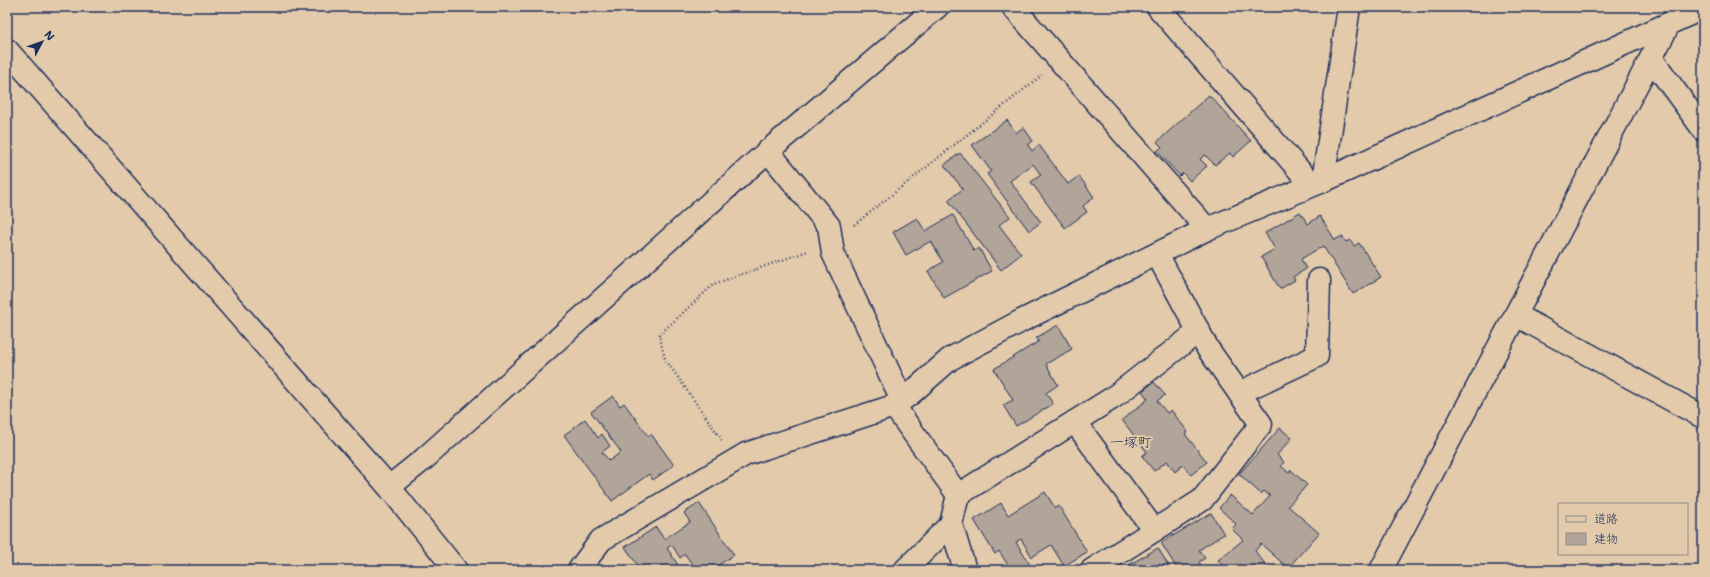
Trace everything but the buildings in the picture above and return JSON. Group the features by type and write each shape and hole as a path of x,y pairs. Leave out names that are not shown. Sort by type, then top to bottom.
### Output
{"street":[{"path":"389,487 424,459 768,151 936,7"},
{"path":"1013,7 1207,229"},
{"path":"1158,7 1317,183"},
{"path":"1317,183 1349,7"},
{"path":"579,570 601,540 746,454 898,403 950,359 1023,320 1207,229 1317,183 1703,8"},
{"path":"1381,570 1669,24"},
{"path":"7,50 389,487 456,570"},
{"path":"1651,58 1703,128"},
{"path":"768,151 829,226 833,253 898,403 958,495"},
{"path":"1092,570 1202,500 1261,424 1208,349 1157,254"},
{"path":"1239,393 1317,356 1319,280"},
{"path":"1516,315 1703,417"},
{"path":"965,570 951,524 958,495 1114,397 1199,331"},
{"path":"1075,422 1154,530"},
{"path":"905,570 951,524"}],"district":[{"name":"一塚町","path":"1131,442"}]}
